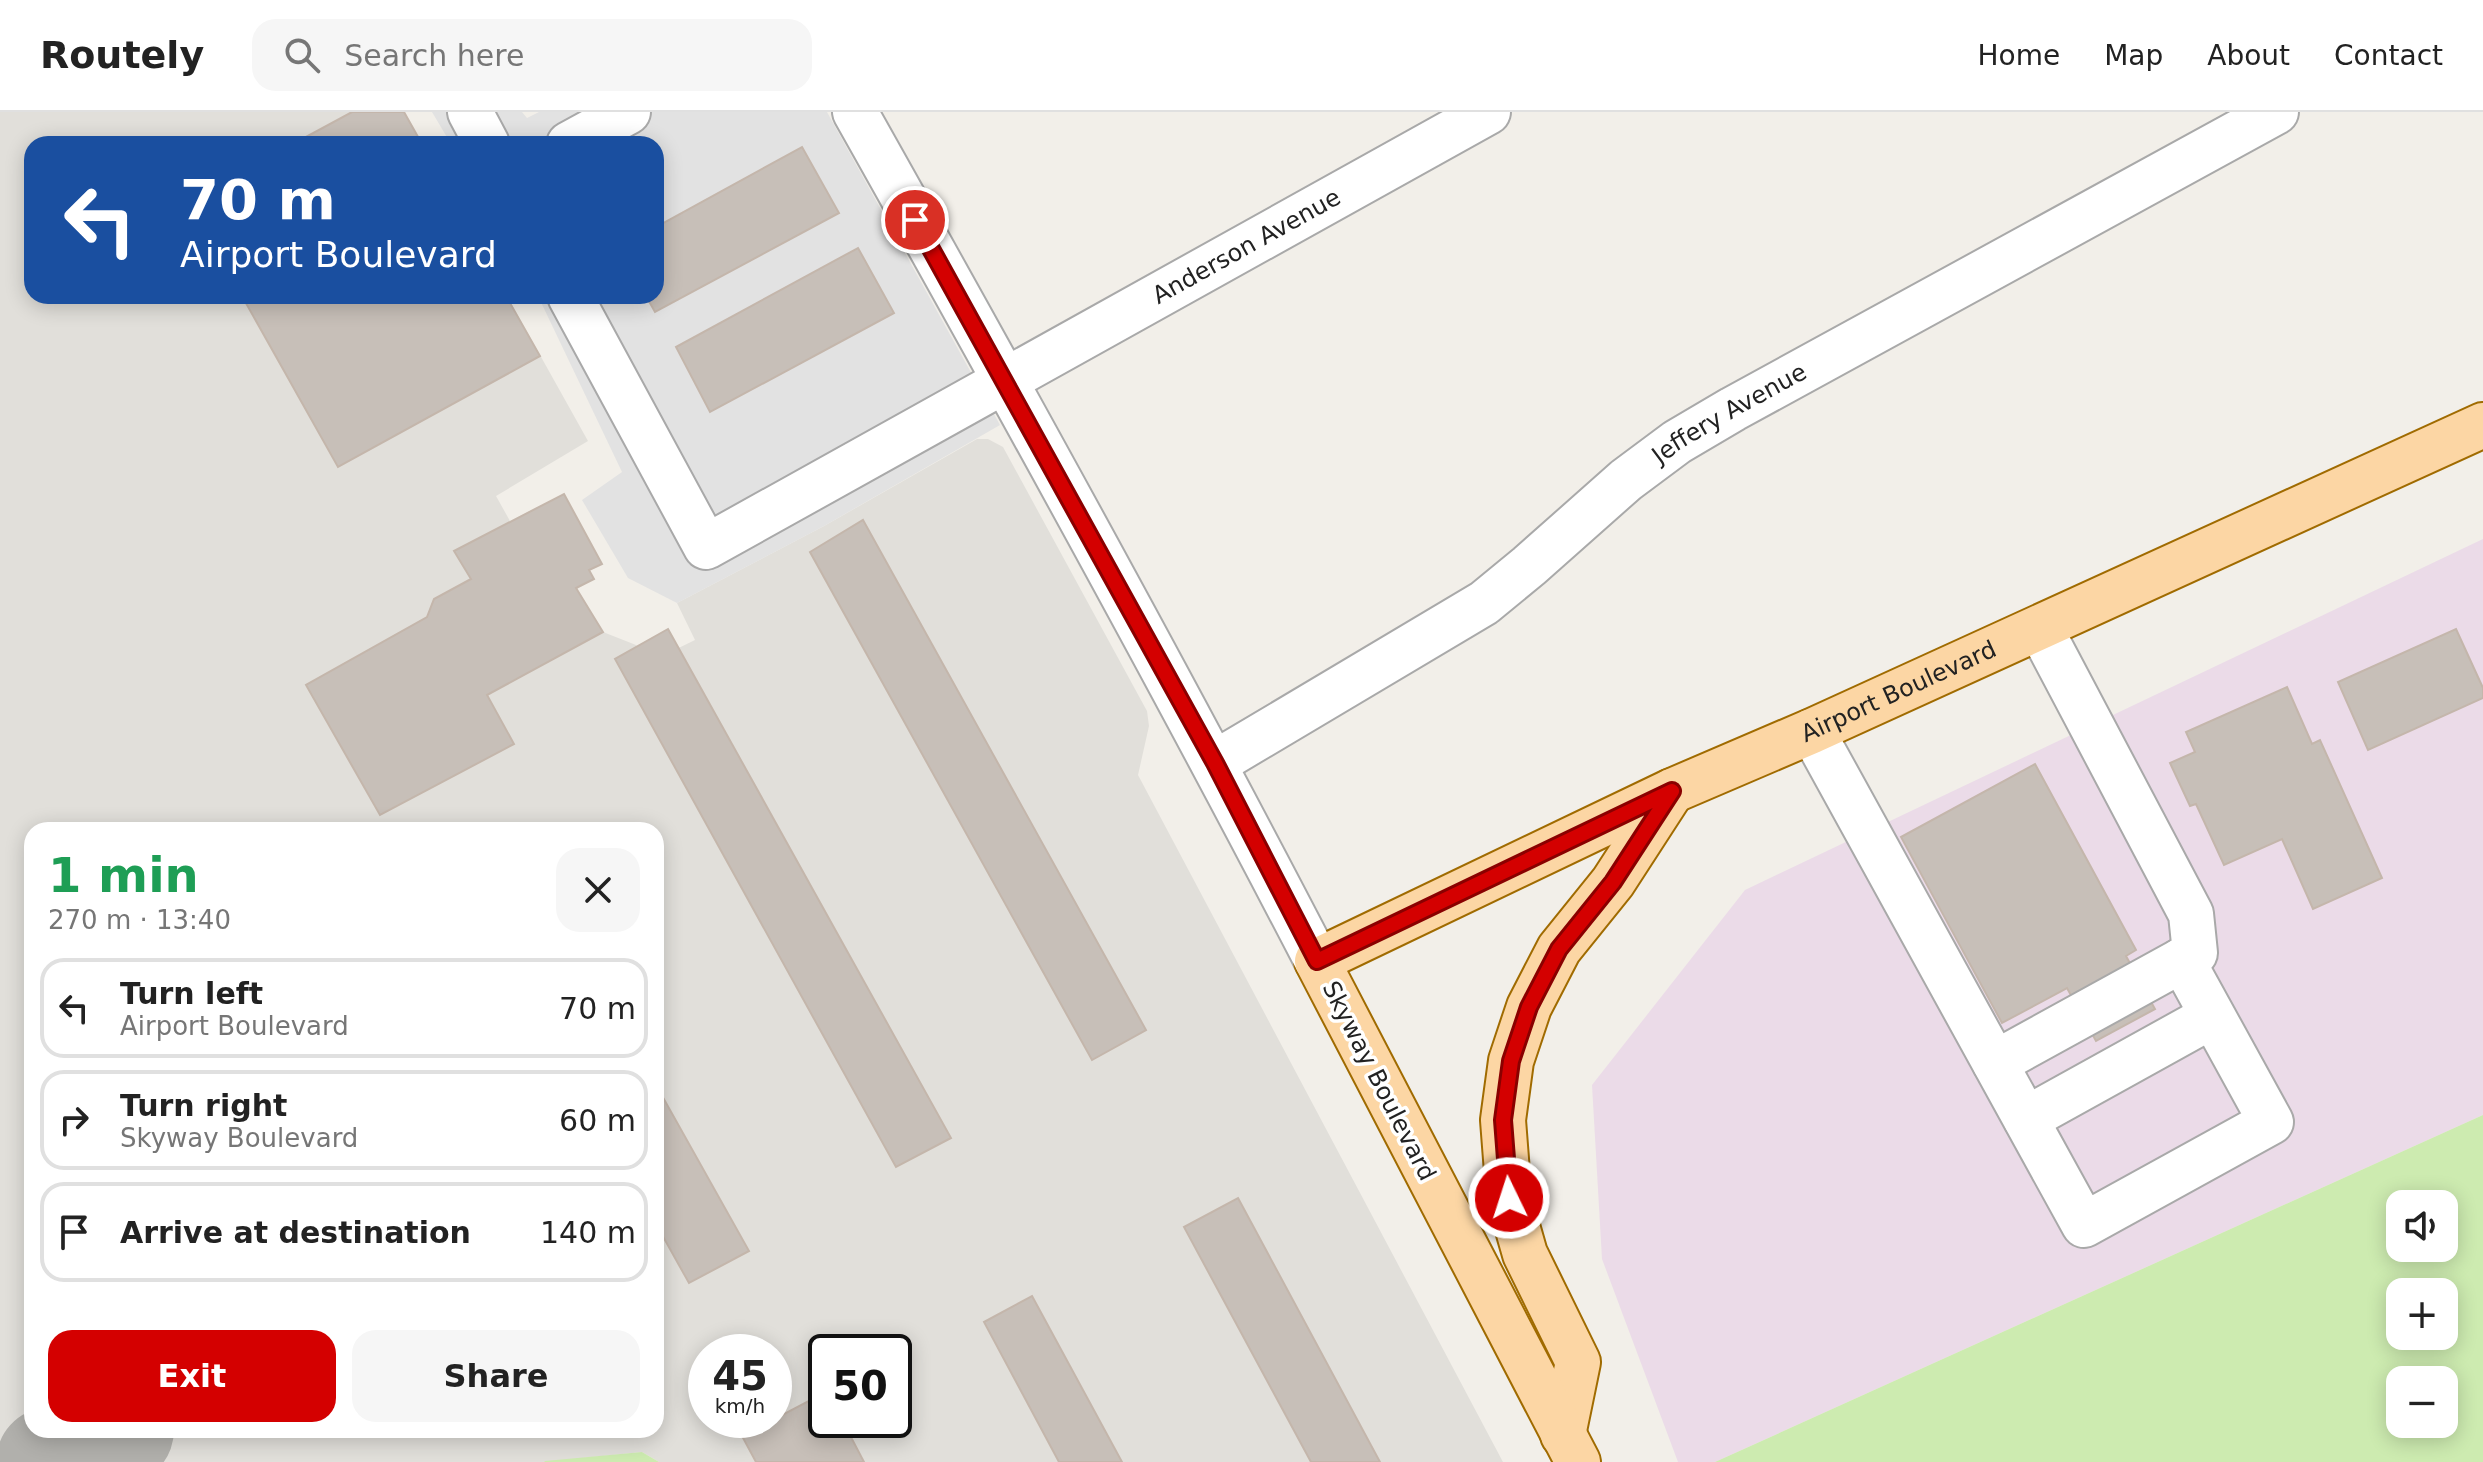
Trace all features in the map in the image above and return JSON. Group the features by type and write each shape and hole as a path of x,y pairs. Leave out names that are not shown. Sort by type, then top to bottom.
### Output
{"main road":[{"name":"Airport Boulevard","path":"1317,961 1672,791 1812,731 2483,425"},
{"path":"1570,1449 1578,1362 1525,1254 1509,1198 1503,1120 1511,1061 1529,1007 1559,949 1613,882 1672,791"},
{"name":"Skyway Boulevard","path":"1317,961 1570,1449"}],"street":[{"path":"470,112 483,136"},
{"path":"584,136 628,112"},
{"name":"Skyway Boulevard","path":"855,112 1215,763 1317,961"},
{"name":"Anderson Avenue","path":"574,304 706,547 1488,112"},
{"name":"Jeffery Avenue","path":"1215,763 1484,603 1626,480 1677,442 2276,112"},
{"path":"1995,1063 2195,953 2191,914 2040,628"},
{"path":"1812,731 2084,1225 2271,1122 2182,960"},
{"path":"2026,1119 2212,1016"}],"shaded area":[{"path":"0,112 404,112 418,136 24,136 24,304 511,304 588,441 496,496 510,521 564,494 602,564 589,570 594,579 577,589 603,632 636,645 650,662 695,640 677,603 824,526 977,439 988,439 1003,447 1147,711 1149,726 1138,775 1503,1462 659,1462 642,1452 544,1462 0,1462"},
{"path":"432,112 522,112 527,118 539,112 827,112 1000,425 824,526 677,603 628,578 582,500 622,472 542,304 664,304 664,136 446,136"},
{"path":"2483,539 2483,1115 1715,1462 1678,1462 1602,1259 1592,1085 1745,890"}],"green space":[{"path":"2483,1115 2483,1462 1715,1462"},
{"path":"642,1452 659,1462 544,1462 545,1461"}],"building":[{"path":"352,112 404,112 418,136 308,136"},
{"path":"802,147 839,213 655,312 650,304 664,304 664,223"},
{"path":"858,248 894,313 710,412 676,347"},
{"path":"246,304 511,304 540,356 338,467"},
{"path":"564,494 602,564 589,570 594,579 576,588 603,632 487,695 514,744 380,815 306,685 427,617 434,599 471,579 454,551"},
{"path":"863,520 1146,1030 1092,1060 810,552"},
{"path":"668,629 951,1138 896,1167 615,659"},
{"path":"2456,629 2483,688 2483,698 2368,750 2338,682"},
{"path":"2287,687 2312,744 2320,740 2382,878 2313,909 2282,839 2224,865 2196,804 2190,806 2170,763 2195,752 2186,732"},
{"path":"2035,764 2136,950 2126,956 2155,1009 2096,1041 2067,988 2002,1023 1901,837"},
{"path":"664,1099 749,1251 689,1283 664,1238"},
{"path":"1238,1198 1380,1462 1311,1462 1184,1227"},
{"path":"1032,1296 1122,1462 1059,1462 984,1322"},
{"path":"808,1401 808,1438 851,1438 864,1462 756,1462 743,1438 792,1438 792,1410"}],"taxiway":[{"path":"51,1462 102,1438"}],"route":[{"path":"915,220 1215,763 1317,961 1672,791 1613,882 1559,949 1529,1007 1511,1061 1503,1120 1509,1198"}]}
